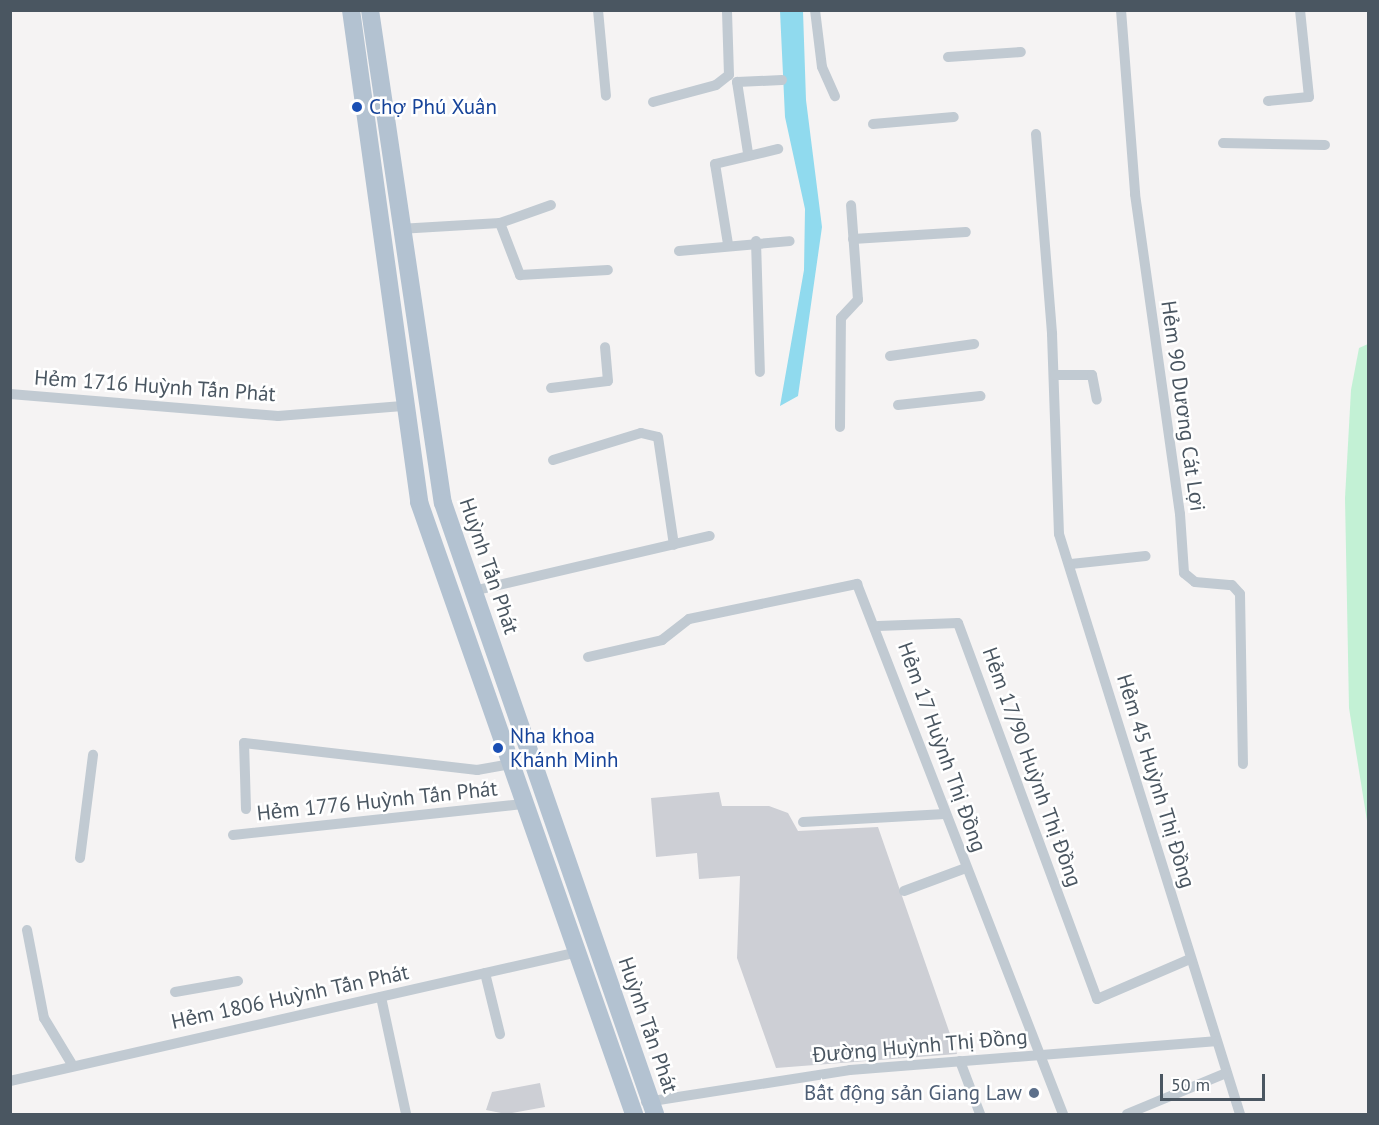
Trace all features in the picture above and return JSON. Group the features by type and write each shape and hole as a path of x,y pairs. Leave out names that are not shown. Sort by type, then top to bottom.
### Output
{"main road":[{"name":"Huỳnh Tấn Phát","path":"351,10 403,406 419,502 633,1111"},
{"name":"Huỳnh Tấn Phát","path":"370,10 399,229 443,504 653,1108"},
{"path":"403,406 426,404"}],"street":[{"path":"598,10 606,96"},
{"path":"653,102 716,85 729,75 727,10"},
{"path":"815,10 822,67 835,96"},
{"name":"Hẻm 90 Dương Cát Lợi","path":"1121,10 1135,194 1180,514 1184,573 1195,582 1232,585 1240,594 1242,764"},
{"path":"1268,101 1309,97 1300,10"},
{"path":"948,57 1021,52"},
{"path":"747,153 737,82 782,80"},
{"path":"873,124 954,117"},
{"path":"1036,134 1055,375 1092,375 1097,400"},
{"path":"1223,143 1325,145"},
{"path":"728,244 716,164 747,153 777,149"},
{"path":"399,229 501,223 551,205"},
{"path":"840,427 841,318 858,300 851,205"},
{"path":"501,223 520,275 608,270"},
{"path":"853,240 966,232"},
{"path":"756,241 760,372"},
{"path":"679,251 756,241 790,241"},
{"path":"890,356 975,344"},
{"path":"551,388 608,381 605,347"},
{"name":"Hẻm 45 Huỳnh Thị Đồng","path":"1055,375 1059,534 1071,564 1215,1041 1240,1114"},
{"name":"Hẻm 1716 Huỳnh Tấn Phát","path":"10,394 278,416 403,406"},
{"path":"898,405 981,396"},
{"path":"553,460 641,433 658,437 674,545"},
{"path":"473,591 710,536"},
{"path":"1071,564 1146,556"},
{"name":"Hẻm 17 Huỳnh Thị Đồng","path":"588,657 662,640 689,619 857,584 878,626 945,814 1063,1114"},
{"name":"Hẻm 17/90 Huỳnh Thị Đồng","path":"878,626 958,623 1097,999 1190,959"},
{"path":"246,809 244,743 477,770 511,764"},
{"path":"80,858 93,755"},
{"name":"Hẻm 1776 Huỳnh Tấn Phát","path":"233,835 525,804"},
{"path":"803,822 945,814"},
{"path":"904,891 966,868"},
{"path":"27,930 44,1018 73,1066"},
{"name":"Hẻm 1806 Huỳnh Tấn Phát","path":"10,1081 578,952"},
{"path":"485,974 501,1034"},
{"path":"175,992 238,981"},
{"path":"381,997 406,1114"},
{"name":"Đường Huỳnh Thị Đồng","path":"633,1111 818,1074 1215,1041"},
{"path":"960,1061 980,1114"},
{"path":"1127,1114 1226,1073"}],"green space":[{"path":"1368,344 1368,827 1349,708 1345,498 1351,390 1359,348"}],"water":[{"path":"780,11 803,11 806,100 822,227 798,396 780,406 804,270 805,209 785,117"}],"building":[{"path":"719,792 722,806 769,806 788,813 798,831 878,827 957,1054 776,1068 737,958 740,876 699,879 697,853 656,857 651,798"},
{"path":"540,1083 545,1107 506,1114 486,1110 492,1092"}],"place":[{"name":"Chợ Phú Xuân","path":"357,107"},
{"name":"Nha khoa Khánh Minh","path":"498,748"},
{"name":"Bất động sản Giang Law","path":"1034,1093"}]}
